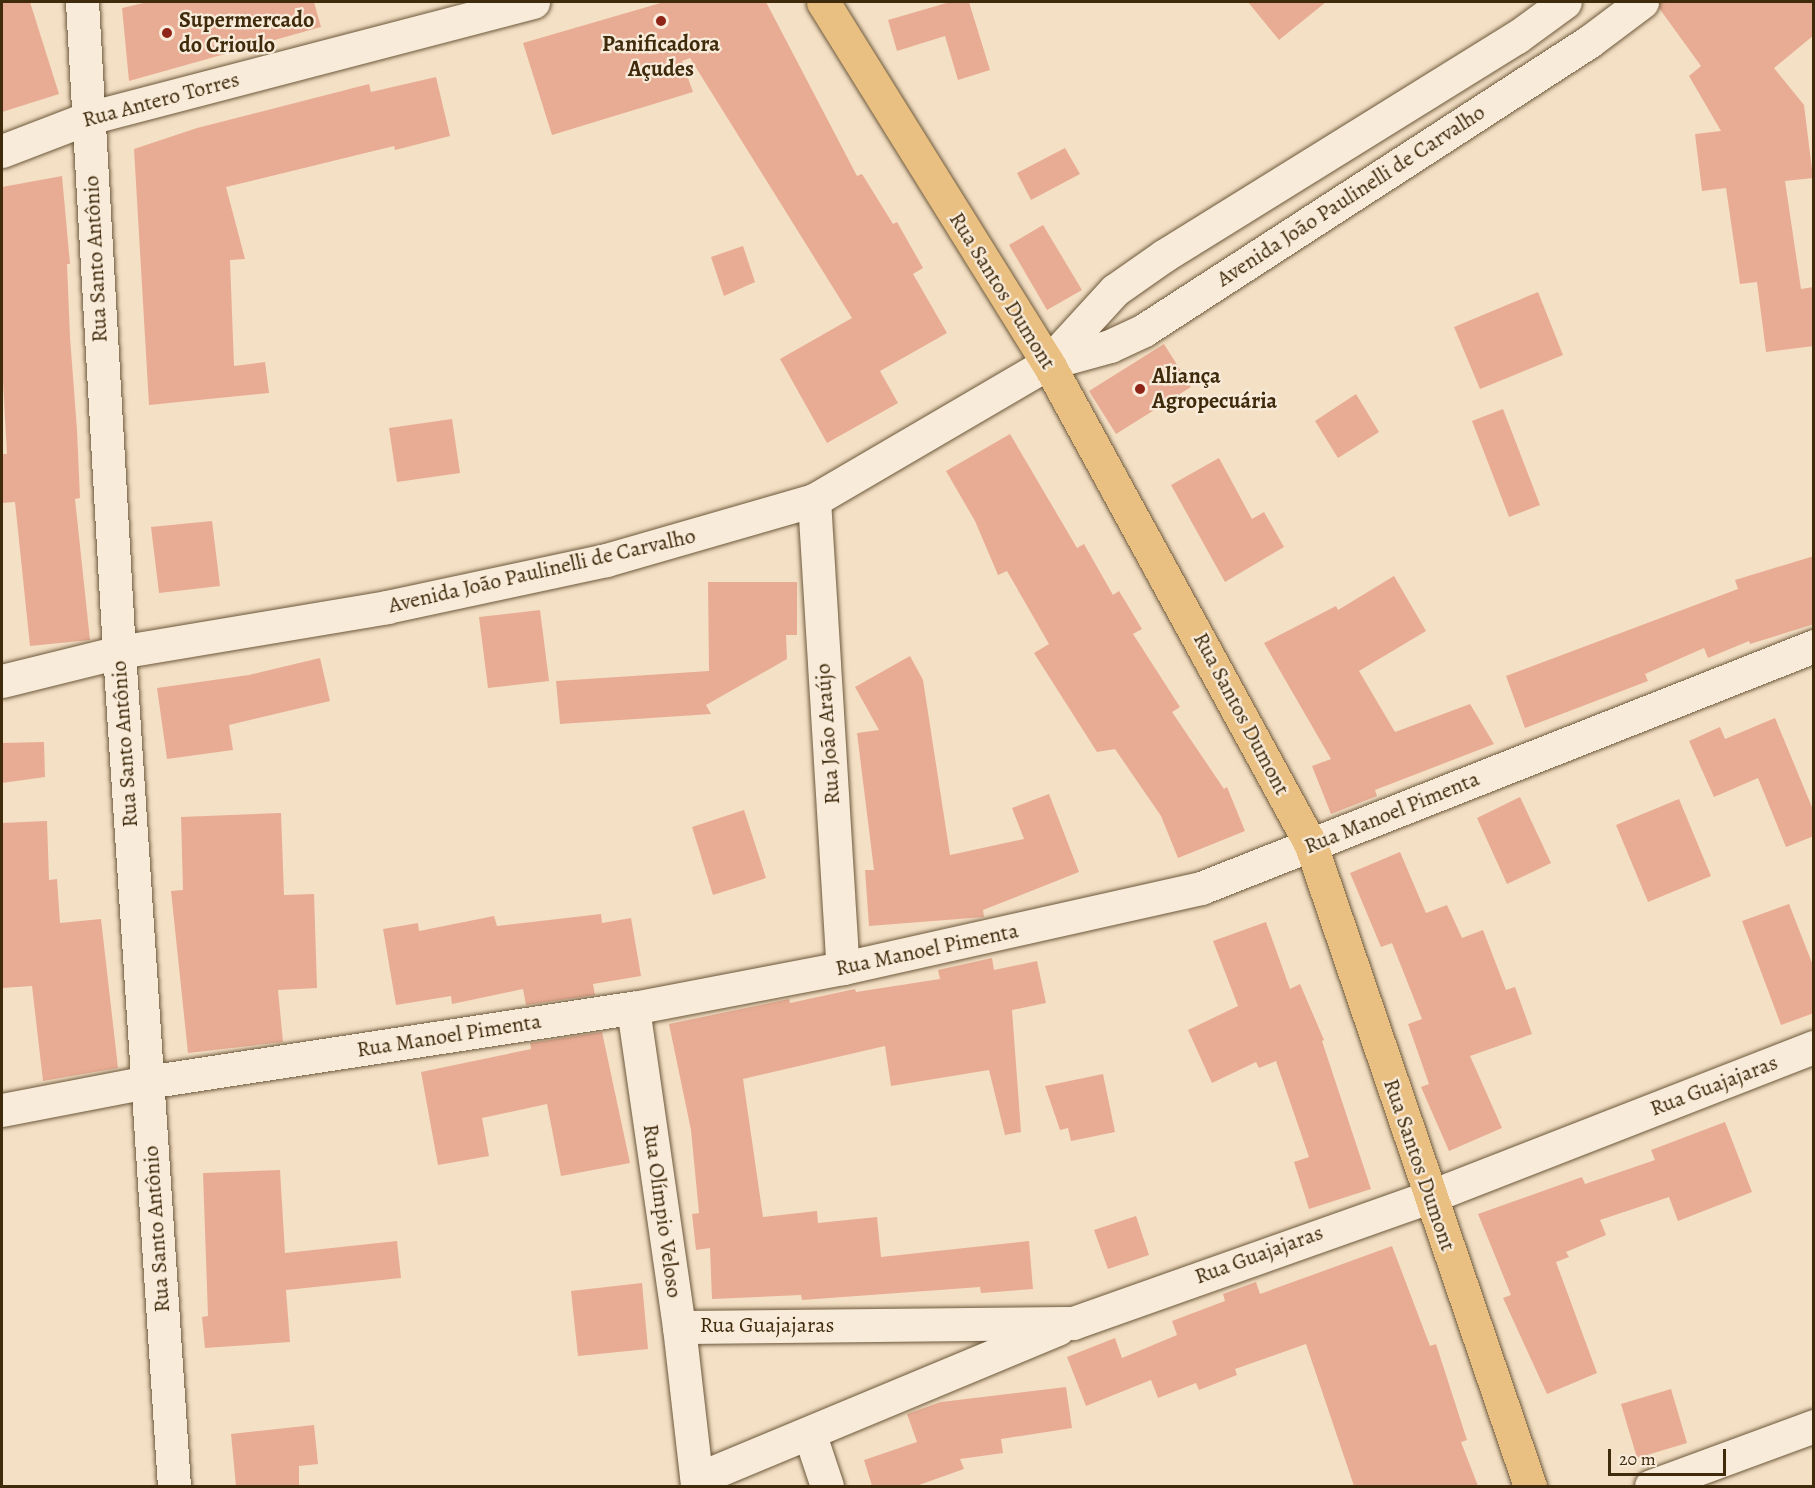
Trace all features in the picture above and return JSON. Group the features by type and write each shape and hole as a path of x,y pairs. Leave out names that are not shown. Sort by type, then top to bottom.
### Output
{"main road":[{"name":"Rua Santos Dumont","path":"823,2 1048,364 1311,844 1429,1197 1530,1486"}],"street":[{"name":"Rua Santo Antônio","path":"82,2 119,652 174,1486"},
{"name":"Rua Antero Torres","path":"2,151 88,118 533,2"},
{"name":"Avenida João Paulinelli de Carvalho","path":"1048,364 1115,290 1165,255 1517,37 1565,2"},
{"name":"Avenida João Paulinelli de Carvalho","path":"2,681 119,652 387,607 606,560 814,500 1048,364 1110,346 1144,330 1590,41 1642,2"},
{"name":"Rua João Araújo","path":"814,500 843,968"},
{"name":"Rua Manoel Pimenta","path":"2,1110 147,1082 633,1008 843,968 1201,888 1814,646"},
{"name":"Rua Olímpio Veloso","path":"633,1008 679,1327 697,1483"},
{"name":"Rua Guajajaras","path":"679,1327 1073,1323 1429,1197 1814,1047"},
{"path":"697,1483 1073,1323"},
{"path":"1651,1486 1814,1426"},
{"path":"810,1435 827,1486"}],"building":[{"path":"2,2 30,2 59,94 2,112"},
{"path":"148,2 314,2 321,27 129,81 122,8"},
{"path":"664,2 766,2 857,176 862,174 893,224 897,222 923,268 913,274 947,333 880,371 898,403 827,443 780,359 852,318 690,58 682,61 693,92 552,135 523,43"},
{"path":"950,2 969,2 990,70 958,80 945,36 897,51 888,20"},
{"path":"1248,2 1326,2 1279,40"},
{"path":"1660,2 1814,2 1814,35 1774,68 1804,105 1813,178 1785,181 1801,289 1814,287 1814,346 1766,352 1757,282 1740,284 1726,188 1702,191 1695,134 1721,131 1689,76 1701,66 1659,8"},
{"path":"436,77 450,136 395,150 394,146 226,187 245,259 230,260 234,366 265,362 269,393 149,405 134,149 197,128 369,84 371,92"},
{"path":"1065,148 1080,174 1031,200 1017,173"},
{"path":"62,176 70,264 67,264 70,337 80,498 75,499 90,640 30,646 15,502 2,503 2,454 7,454 2,363 2,187"},
{"path":"1043,225 1082,290 1047,310 1009,245"},
{"path":"743,246 755,282 724,296 711,257"},
{"path":"1538,292 1563,355 1480,389 1454,327"},
{"name":"Aliança Agropecuária","path":"1164,344 1191,387 1116,434 1089,391"},
{"path":"1356,394 1379,432 1338,458 1315,421"},
{"path":"1503,409 1540,505 1509,517 1472,421"},
{"path":"452,419 460,473 397,482 389,428"},
{"path":"1010,434 1077,548 1084,544 1113,595 1119,591 1142,629 1133,634 1180,707 1172,712 1224,789 1227,787 1245,831 1178,858 1161,816 1115,749 1097,752 1034,653 1049,644 1007,571 998,575 975,521 946,471"},
{"path":"1219,458 1252,519 1264,512 1284,547 1225,582 1171,485"},
{"path":"212,521 220,586 159,593 151,527"},
{"path":"1814,556 1814,624 1750,644 1749,641 1708,658 1704,648 1645,674 1648,681 1525,728 1506,676 1738,589 1735,580"},
{"path":"1394,576 1426,631 1359,671 1395,732 1470,704 1494,744 1375,790 1377,796 1331,814 1312,766 1331,759 1264,643 1336,606 1338,610"},
{"path":"708,582 797,582 797,635 786,635 787,659 706,705 711,714 560,724 556,681 709,671"},
{"path":"540,610 549,681 488,688 479,617"},
{"path":"910,656 923,680 950,855 1024,839 1012,808 1049,794 1079,872 983,910 984,917 869,926 865,870 874,870 857,733 879,730 855,687"},
{"path":"320,658 330,701 229,725 233,750 167,759 157,688 249,675"},
{"path":"1775,718 1814,812 1814,836 1786,847 1758,778 1714,797 1689,741 1720,727 1725,739"},
{"path":"44,742 45,777 2,783 2,743"},
{"path":"1520,797 1551,863 1507,884 1477,818"},
{"path":"1679,799 1711,876 1648,902 1616,825"},
{"path":"744,810 766,878 713,895 692,827"},
{"path":"281,813 284,895 314,894 317,988 278,990 283,1042 188,1053 171,891 183,890 181,817"},
{"path":"47,821 49,880 57,879 60,923 101,919 118,1068 43,1081 32,986 2,988 2,823"},
{"path":"1400,852 1426,913 1447,905 1462,938 1483,930 1506,990 1515,987 1532,1034 1470,1056 1502,1128 1449,1151 1421,1087 1429,1084 1408,1024 1422,1019 1392,943 1381,947 1350,873"},
{"path":"1789,904 1814,968 1814,1013 1781,1025 1742,921"},
{"path":"601,914 602,923 631,918 641,976 593,984 595,995 526,1005 523,989 452,1004 451,996 396,1005 383,929 418,923 419,931 494,916 497,926"},
{"path":"1266,922 1290,989 1300,984 1324,1040 1322,1041 1371,1189 1309,1209 1294,1162 1309,1157 1276,1061 1259,1068 1256,1062 1212,1083 1188,1030 1238,1006 1213,941"},
{"path":"992,958 994,970 1037,961 1046,1003 1012,1010 1021,1132 1005,1135 989,1070 891,1086 885,1046 743,1079 763,1217 817,1211 818,1223 877,1217 881,1257 1029,1241 1033,1289 981,1293 980,1287 802,1300 801,1295 712,1299 710,1248 696,1250 692,1214 699,1213 691,1130 669,1024 789,999 790,1003 855,989 856,992 940,979 938,970"},
{"path":"602,1032 630,1163 561,1176 547,1104 482,1118 489,1156 438,1165 421,1072 531,1049 530,1043"},
{"path":"1103,1074 1115,1132 1071,1141 1068,1128 1060,1130 1045,1086"},
{"path":"1725,1122 1752,1192 1678,1221 1669,1197 1600,1220 1606,1235 1566,1252 1569,1257 1556,1262 1597,1373 1547,1394 1503,1298 1511,1295 1478,1214 1582,1177 1585,1184 1655,1160 1651,1150"},
{"path":"280,1170 285,1253 397,1241 401,1278 286,1290 290,1342 205,1348 202,1317 208,1316 203,1173"},
{"path":"1136,1216 1149,1255 1108,1269 1094,1230"},
{"path":"1392,1246 1430,1346 1436,1344 1467,1440 1461,1442 1478,1486 1354,1486 1306,1344 1235,1369 1237,1375 1199,1390 1196,1383 1158,1398 1151,1380 1086,1406 1067,1357 1115,1338 1122,1358 1177,1335 1172,1321 1225,1301 1223,1294 1256,1282 1260,1294"},
{"path":"642,1283 648,1349 578,1356 571,1291"},
{"path":"1066,1387 1072,1428 1001,1439 1003,1453 960,1459 964,1469 916,1486 872,1486 864,1460 917,1442 907,1414 941,1402"},
{"path":"1671,1389 1687,1443 1637,1458 1621,1404"},
{"path":"314,1425 318,1464 299,1466 299,1486 236,1486 231,1434"}],"place":[{"name":"Panificadora Açudes","path":"661,21"},
{"name":"Supermercado do Crioulo","path":"167,33"},
{"name":"Aliança Agropecuária","path":"1140,389"}]}
